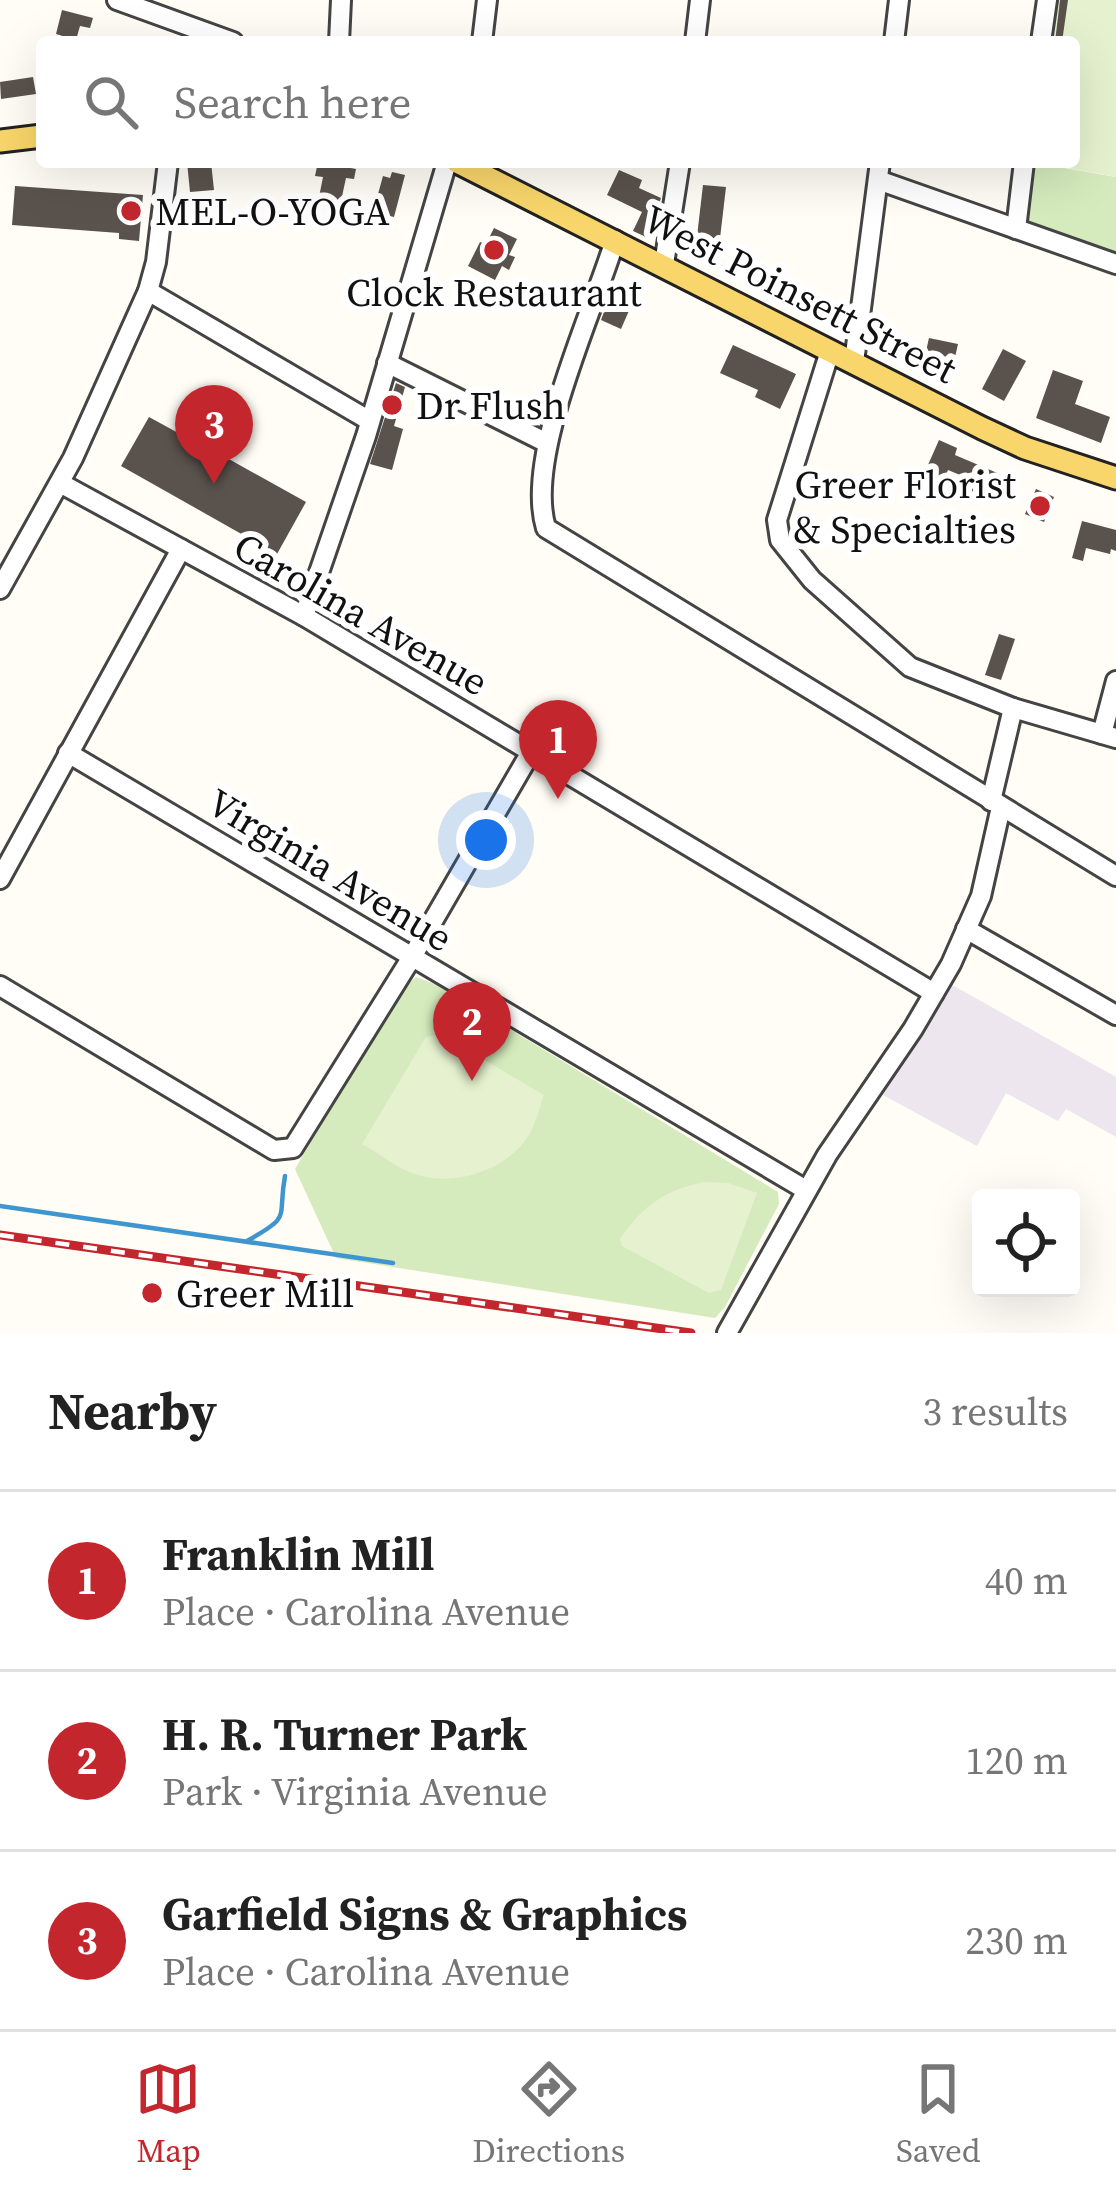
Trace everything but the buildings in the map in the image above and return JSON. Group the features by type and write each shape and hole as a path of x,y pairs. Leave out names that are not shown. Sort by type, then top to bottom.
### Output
{"main road":[{"path":"0,141 36,137"},
{"name":"West Poinsett Street","path":"469,168 1022,447 1116,478"}],"street":[{"path":"117,0 216,36"},
{"path":"339,36 341,0"},
{"path":"483,36 487,0"},
{"path":"696,36 700,0"},
{"path":"895,36 898,0"},
{"path":"1042,36 1047,0"},
{"path":"0,589 60,483 148,291 167,168"},
{"path":"304,616 370,422 445,168"},
{"path":"664,264 679,168"},
{"path":"1016,229 1023,168"},
{"path":"854,362 879,171 1016,229 1116,264"},
{"path":"615,240 547,443 543,514 550,532 1116,876"},
{"path":"148,291 370,422"},
{"path":"830,350 777,520 780,540 812,580 910,668 1013,708 1109,736 1116,681"},
{"path":"387,363 547,443"},
{"name":"Carolina Avenue","path":"60,483 304,616 934,993"},
{"path":"0,879 181,549"},
{"path":"728,1333 806,1190 934,993 967,928 981,896 1013,708"},
{"path":"0,986 274,1150 293,1148 412,957 531,752"},
{"name":"Virginia Avenue","path":"68,754 806,1190"},
{"path":"967,928 1116,1015"}],"shaded area":[{"path":"947,982 1116,1077 1116,1137 1066,1109 1058,1121 1006,1093 977,1146 883,1095"}],"green space":[{"path":"1053,0 1116,0 1116,177 1068,168 1080,168 1080,36 1047,36"},
{"path":"1028,168 1064,168 1116,177 1116,256 1021,225"},
{"path":"416,977 437,985 778,1192 779,1204 715,1318 336,1258 295,1169 399,993"},
{"path":"440,1034 544,1095 527,1138 515,1152 483,1171 447,1179 412,1173 362,1144 426,1037"},
{"path":"704,1182 728,1183 757,1193 721,1290 709,1293 622,1246 620,1239 656,1201"}],"waterway":[{"path":"247,1241 277,1221 285,1176"},
{"path":"0,1206 393,1263"}],"railway":[{"path":"0,1235 691,1333"}],"place":[{"name":"MEL-O-YOGA","path":"131,211"},
{"name":"Clock Restaurant","path":"494,250"},
{"name":"Dr Flush","path":"392,405"},
{"name":"Garfield Signs & Graphics","path":"214,484"},
{"name":"Greer Florist & Specialties","path":"1040,506"},
{"name":"Franklin Mill","path":"558,799"},
{"name":"H. R. Turner Park","path":"472,1081"},
{"name":"Greer Mill","path":"152,1293"}]}
